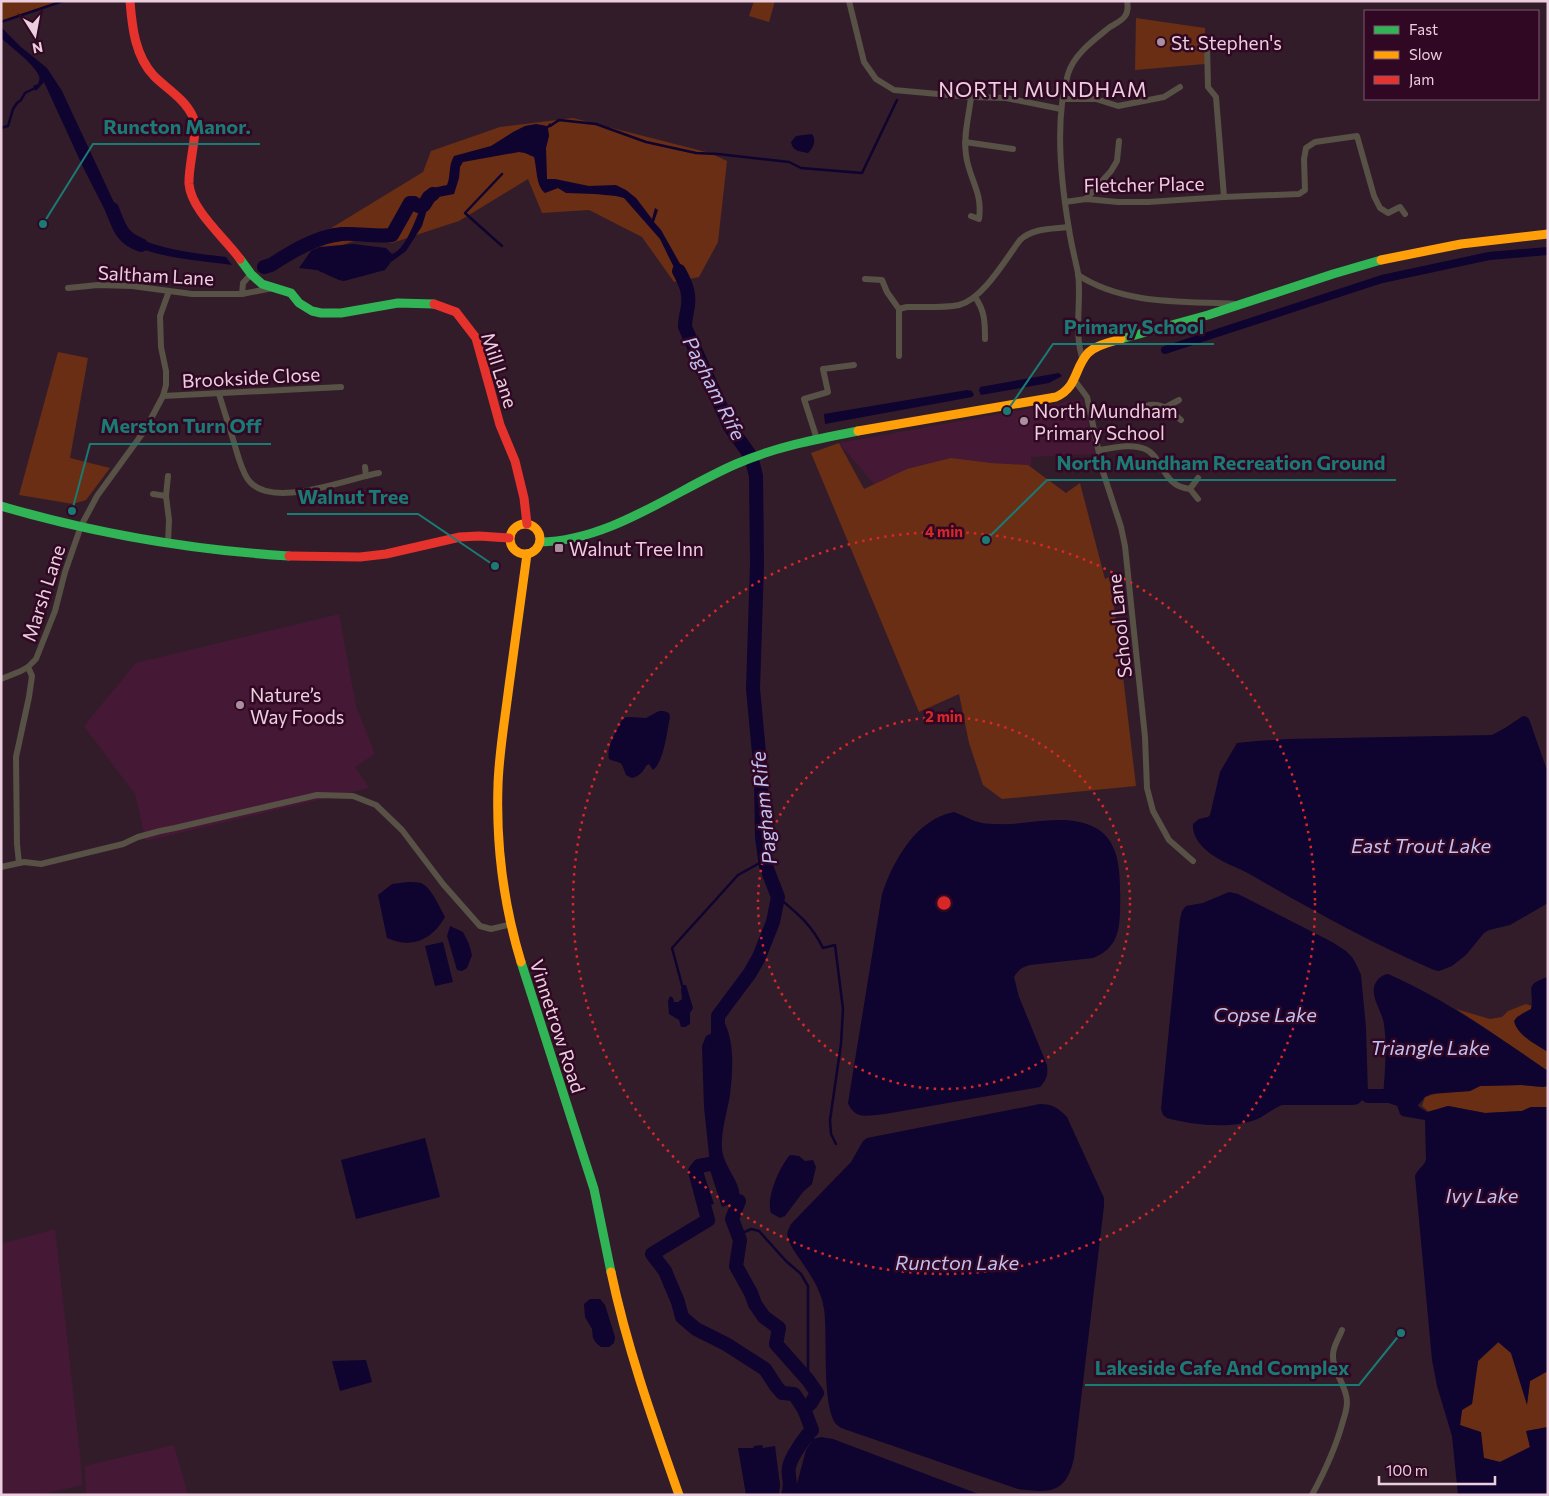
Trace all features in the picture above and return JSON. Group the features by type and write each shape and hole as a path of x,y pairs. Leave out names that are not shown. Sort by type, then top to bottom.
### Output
{"street":[{"path":"130,1 132,28 139,52 152,74 188,107 194,119 195,134 190,160 189,186 192,197 201,213 235,252 251,274 242,283 242,294"},
{"path":"849,1 864,62 876,79 894,90 1006,98 1061,109"},
{"path":"1083,360 1079,348 1078,275 1068,227 1062,181 1061,109 1069,69 1081,52 1125,17 1128,8 1127,1"},
{"name":"Fletcher Place","path":"1207,44 1208,87 1216,97 1224,197"},
{"path":"1063,99 1096,99 1118,106 1164,97 1180,86"},
{"path":"971,97 965,142 968,165 981,206 980,219 971,216"},
{"name":"Fletcher Place","path":"1065,202 1086,199 1148,202 1299,194 1305,190 1304,159 1306,148 1315,142 1357,136 1374,196 1380,208 1388,213 1400,207 1405,214"},
{"path":"1086,199 1111,171 1117,161 1119,140"},
{"path":"965,142 1013,149"},
{"path":"900,309 956,305 967,302 985,287 1020,240 1026,235 1041,230 1068,227"},
{"path":"540,542 559,542 593,532 636,514 732,465 776,450 908,422 1058,396 1074,382 1083,360 1090,350 1208,315 1336,273 1403,255 1471,242 1548,234"},
{"name":"Mill Lane","path":"251,274 262,284 291,293 299,303 312,311 321,313 341,313 398,303 415,302 432,303 456,312 476,338 500,424 518,470 527,524"},
{"path":"1078,275 1101,288 1149,299 1239,305"},
{"path":"865,279 882,280 887,292 900,309 899,356"},
{"name":"Saltham Lane","path":"68,288 123,286 192,294 242,294 277,288"},
{"path":"163,396 166,385 166,371 161,346 160,316 169,291"},
{"path":"975,297 980,303 985,317 985,339"},
{"path":"817,440 804,399 828,392 823,369 854,365"},
{"name":"School Lane","path":"1074,382 1087,397 1103,472 1119,520 1125,546 1145,737 1147,788 1153,811 1169,840 1193,861"},
{"name":"Brookside Close","path":"163,396 341,387"},
{"path":"219,394 242,467 248,480 256,487 267,492 300,492 379,474"},
{"name":"Marsh Lane","path":"1,679 28,667 36,658 55,611 65,572 81,526 97,496 144,430 163,396"},
{"path":"1166,407 1179,400"},
{"path":"1091,415 1113,416 1157,404 1166,407 1181,420"},
{"path":"1099,450 1136,446 1147,449 1171,481 1177,486 1190,489 1198,499"},
{"path":"365,467 366,476"},
{"path":"168,476 166,496 169,520 168,543"},
{"path":"1190,489 1198,478"},
{"path":"153,494 166,496"},
{"path":"1,506 81,526 168,543 253,554 360,556 398,552 460,537 509,538"},
{"path":"527,524 536,528 540,542 534,550 527,554 515,551 509,538 510,533 517,525 527,524"},
{"name":"Vinnetrow Road","path":"527,554 502,742 498,798 500,841 512,924 520,960 594,1189 622,1318 636,1369 679,1495"},
{"path":"19,863 16,757 32,676 28,667"},
{"path":"1,867 24,862 41,864 83,855 160,831 316,795 354,796 376,805 402,830 443,884 480,926 491,929 512,924"},
{"path":"1312,1495 1330,1461 1347,1405 1333,1355 1334,1347 1342,1330"}],"shaded area":[{"path":"1,1 60,1 1,23"},
{"path":"754,1 775,1 769,22 749,16"},
{"path":"1136,18 1205,28 1205,64 1135,70"},
{"path":"573,118 710,153 727,161 718,242 699,277 674,282 642,237 589,210 542,213 528,179 459,221 392,243 360,239 319,253 310,241 423,172 431,151 500,127"},
{"path":"58,352 88,358 70,458 110,468 86,500 73,504 19,495"},
{"name":"North Mundham Primary School","path":"1082,399 1096,454 1031,457 1031,468 1028,465 991,463 874,484 839,443"},
{"path":"839,443 864,489 907,469 951,458 1028,465 1066,493 1080,483 1105,579 1109,577 1117,625 1136,786 1002,799 983,785 969,743 959,694 919,712 811,453"},
{"path":"339,614 356,706 375,754 355,767 369,788 146,841 135,794 84,726 136,663"},
{"path":"1526,1004 1532,1006 1531,1009 1521,1014 1539,1046 1548,1052 1548,1072 1456,1009 1490,1019 1502,1017 1508,1011"},
{"path":"1480,1086 1548,1086 1548,1107 1531,1107 1522,1111 1485,1113 1448,1106 1429,1112 1422,1106 1425,1097 1438,1093 1470,1091"},
{"path":"55,1229 82,1485 39,1495 1,1495 1,1244"},
{"path":"1499,1342 1511,1353 1527,1403 1530,1381 1548,1371 1548,1427 1527,1431 1530,1447 1500,1462 1484,1458 1460,1425 1462,1410 1472,1403 1478,1361"},
{"path":"174,1445 188,1495 86,1495 85,1466"}],"water":[{"path":"1,27 21,47 47,68 62,91 124,224 113,226 83,167 44,82 36,91 33,86 38,84 39,81 37,72 28,61 1,38"},
{"path":"550,123 552,126 548,128 549,136 546,148 547,179 589,186 616,185 636,198 652,219 655,208 658,210 654,222 661,230 692,285 684,288 660,239 624,198 566,193 558,188 545,193 538,182 534,157 519,152 463,162 460,167 454,194 433,198 429,203 422,226 406,251 391,262 385,270 344,281 317,270 299,268 311,251 319,247 353,244 386,248 392,254 398,251 408,236 426,192 433,188 447,185 454,156 491,146 525,126 536,124 547,126"},
{"path":"812,134 814,144 808,153 793,148 791,142 796,136"},
{"path":"133,236 167,248 226,257 232,265 158,254 131,244 121,237"},
{"path":"1059,373 1062,376 1049,383 981,395 979,391 980,387"},
{"path":"967,390 972,391 974,395 972,397 825,424 824,414"},
{"path":"659,711 669,713 670,717 660,760 653,770 649,764 640,774 632,778 626,775 620,763 609,759 609,749 615,733 623,718 646,718"},
{"name":"East Trout Lake","path":"1523,716 1529,719 1548,773 1548,903 1510,925 1484,933 1466,955 1452,966 1439,971 1411,960 1365,937 1217,858 1203,848 1195,835 1193,824 1199,819 1210,815 1220,772 1237,743 1287,739 1492,735"},
{"path":"954,812 975,821 986,823 1013,824 1058,820 1079,822 1095,827 1106,836 1113,847 1118,861 1120,894 1117,935 1111,946 1093,958 1030,965 1020,969 1014,977 1019,997 1047,1065 1046,1077 1040,1087 885,1114 859,1115 851,1109 848,1103 882,894 900,855 917,832 940,816"},
{"path":"408,882 425,885 435,898 445,917 428,937 405,943 387,938 378,895 392,884"},
{"name":"Copse Lake","path":"1229,892 1238,894 1332,942 1352,957 1361,975 1366,1028 1368,1095 1358,1104 1282,1105 1255,1120 1223,1125 1188,1123 1167,1118 1163,1115 1161,1109 1182,911 1186,906 1203,903"},
{"path":"450,926 463,932 472,955 467,968 462,971 457,970 447,936"},
{"path":"443,942 453,982 435,986 425,946"},
{"name":"Ivy Lake","path":"1388,974 1450,1006 1548,1071 1548,1086 1480,1086 1470,1091 1431,1094 1425,1097 1418,1105 1427,1112 1448,1106 1485,1113 1522,1111 1531,1107 1548,1107 1548,1371 1530,1381 1527,1405 1511,1353 1498,1342 1478,1361 1472,1404 1462,1410 1460,1425 1481,1432 1484,1458 1500,1462 1530,1447 1526,1431 1548,1427 1548,1495 1458,1495 1452,1436 1437,1386 1432,1360 1415,1176 1426,1160 1425,1120 1402,1116 1396,1102 1385,1099 1383,1096 1385,1033 1374,987 1377,980 1383,975"},
{"path":"1548,977 1548,1052 1523,1035 1514,1021 1517,1017 1531,1009 1532,986"},
{"path":"682,985 686,985 693,1008 690,1013 690,1024 685,1027 681,1027 679,1020 669,1014 668,1001 670,996 674,1002 682,999"},
{"path":"723,1020 730,1037 732,1076 723,1128 722,1148 723,1155 736,1181 739,1201 722,1207 710,1170 703,1171 714,1204 705,1206 695,1171 699,1166 710,1164 704,1107 702,1046 706,1036 716,1028 718,1021"},
{"name":"Runcton Lake","path":"1040,1104 1055,1107 1067,1117 1104,1198 1104,1206 1074,1458 1071,1470 1061,1485 1055,1489 1039,1491 1018,1489 837,1425 832,1416 827,1387 823,1302 814,1282 791,1246 787,1234 791,1224 851,1162 863,1141 867,1138"},
{"path":"425,1138 440,1197 356,1219 341,1160"},
{"path":"790,1155 799,1156 805,1161 813,1160 816,1167 812,1184 803,1192 785,1216 780,1218 771,1213 770,1199 774,1183"},
{"path":"590,1299 600,1299 605,1305 615,1337 614,1343 609,1347 601,1347 593,1338 592,1329 585,1317 584,1304"},
{"path":"366,1360 372,1382 340,1391 332,1361"},
{"path":"821,1437 833,1439 981,1495 794,1495 806,1450 813,1439"},
{"path":"762,1445 763,1448 775,1446 780,1485 779,1495 746,1495 738,1448 753,1448 754,1446"}],"waterway":[{"path":"1,22 63,1"},
{"path":"1,128 8,126 13,109 25,93 37,87"},
{"path":"550,126 559,120 596,124 646,142 696,153 789,162 801,168 862,173 897,100"},
{"path":"502,174 465,213 502,246"},
{"name":"Pagham Rife","path":"264,267 271,265 305,245 333,235 392,235 410,203 418,206 424,205 433,194"},
{"name":"Pagham Rife","path":"112,209 125,235 141,245"},
{"path":"1165,350 1382,279 1489,256 1548,251"},
{"name":"Pagham Rife","path":"679,271 686,285 688,295 685,327 730,427 750,455"},
{"name":"Pagham Rife","path":"718,1042 718,1016 750,973 759,957 773,922 778,897 766,866 762,837 761,774 753,689 757,564 756,476 753,464"},
{"path":"682,985 672,948 738,875 765,860"},
{"path":"778,897 809,926 823,948 835,945 843,1009 841,1044 830,1120 831,1134 836,1144"},
{"path":"1368,1096 1390,1096 1399,1099"},
{"name":"Pagham Rife","path":"715,1163 699,1166 695,1171 708,1220 652,1254 665,1271 682,1317 696,1329 726,1344 765,1369 782,1393 794,1394 804,1409"},
{"name":"Pagham Rife","path":"739,1201 732,1219 740,1240 736,1266 755,1304 764,1317 779,1328 776,1344 817,1393 811,1403 804,1409 812,1430 798,1448 790,1463 788,1495"},
{"path":"738,1235 751,1229 759,1231 786,1261 801,1274 808,1286 808,1380"}],"traffic: fast":[{"path":"240,259 251,274 262,284 291,293 299,303 312,311 341,313 398,303 434,304"},
{"path":"1121,339 1208,315 1381,260"},
{"path":"540,542 566,539 616,524 751,458 796,444 858,431"},
{"path":"1,506 36,516 144,539 180,545 289,556"},
{"path":"521,962 594,1189 611,1272"}],"traffic: slow":[{"path":"1381,260 1461,244 1548,234"},
{"path":"858,431 1056,397 1063,393 1072,383 1080,365 1091,350 1121,339"},
{"path":"525,524 536,528 540,539 536,550 525,554 514,550 510,539 514,528 525,524"},
{"path":"521,962 510,919 502,875 498,830 498,785 502,736 527,554"},
{"path":"611,1272 617,1300 650,1412 679,1495"}],"traffic: jam":[{"path":"130,1 133,31 143,59 154,76 190,111 195,123 189,176 191,194 202,214 240,259"},
{"path":"434,304 456,312 476,338 500,425 515,461 524,498 527,524"},
{"path":"289,556 360,557 386,554 460,537 509,538"}],"place":[{"name":"St. Stephen's","path":"1161,42"},
{"name":"Runcton Manor.","path":"43,224"},
{"name":"Primary School","path":"1007,411"},
{"name":"North Mundham Primary School","path":"1024,421"},
{"name":"Merston Turn Off","path":"72,511"},
{"name":"North Mundham Recreation Ground","path":"986,540"},
{"name":"Walnut Tree Inn","path":"559,548"},
{"name":"Walnut Tree","path":"495,566"},
{"name":"Nature’s Way Foods","path":"240,705"},
{"name":"Lakeside Cafe And Complex","path":"1401,1333"}],"district":[{"name":"NORTH MUNDHAM","path":"1043,88"}],"water label":[{"name":"Triangle Lake","path":"1430,1047"}]}
